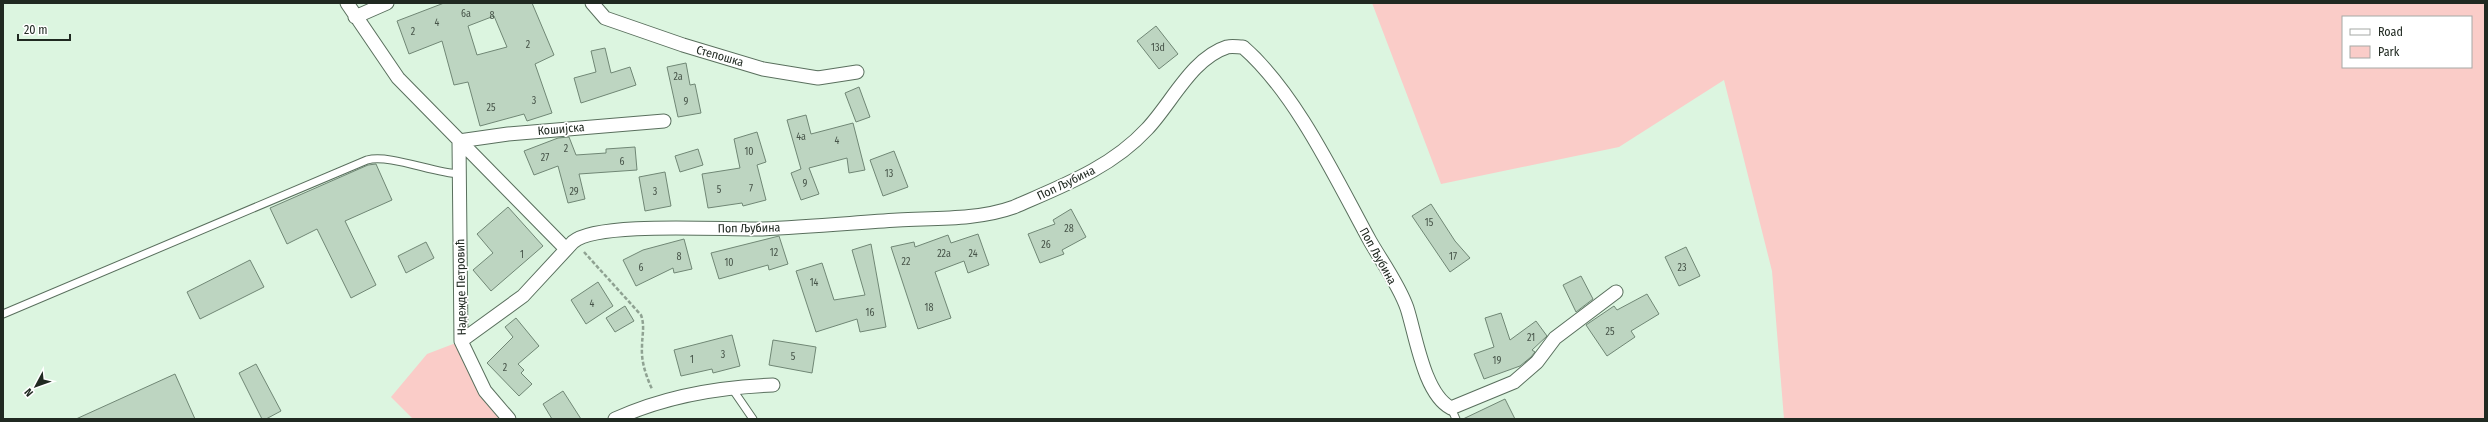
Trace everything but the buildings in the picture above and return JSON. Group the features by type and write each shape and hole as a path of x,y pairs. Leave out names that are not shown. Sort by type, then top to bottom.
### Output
{"street":[{"path":"347,3 355,17 398,78 459,141 570,246"},
{"path":"355,17 387,3"},
{"name":"Степошка","path":"592,3 606,18 683,45 763,69 818,78 857,72"},
{"name":"Поп Љубина","path":"461,341 523,296 570,246 591,235 640,228 762,229 968,216 1003,211 1050,191 1113,160 1148,128 1185,81 1199,66 1228,47 1242,47 1263,64 1303,124 1406,305 1431,387 1442,403 1454,413 1514,382 1537,362 1555,338 1616,292"},
{"name":"Кошијска","path":"459,141 508,134 664,121"},
{"name":"Надежде Петровић","path":"459,141 461,341 485,391 509,419"},
{"path":"615,419 660,402 731,387 773,385"}],"lane":[{"path":"3,314 367,160 385,159 445,173 459,174"},
{"path":"731,387 753,419"}],"path":[{"path":"570,246 589,256 641,315 644,325 643,363 647,378 660,402"}],"green space":[{"path":"1372,3 2485,3 2485,419 1784,419 1772,271 1724,80 1619,147 1441,184"},
{"path":"461,341 509,419 413,419 391,397 427,354"}]}
